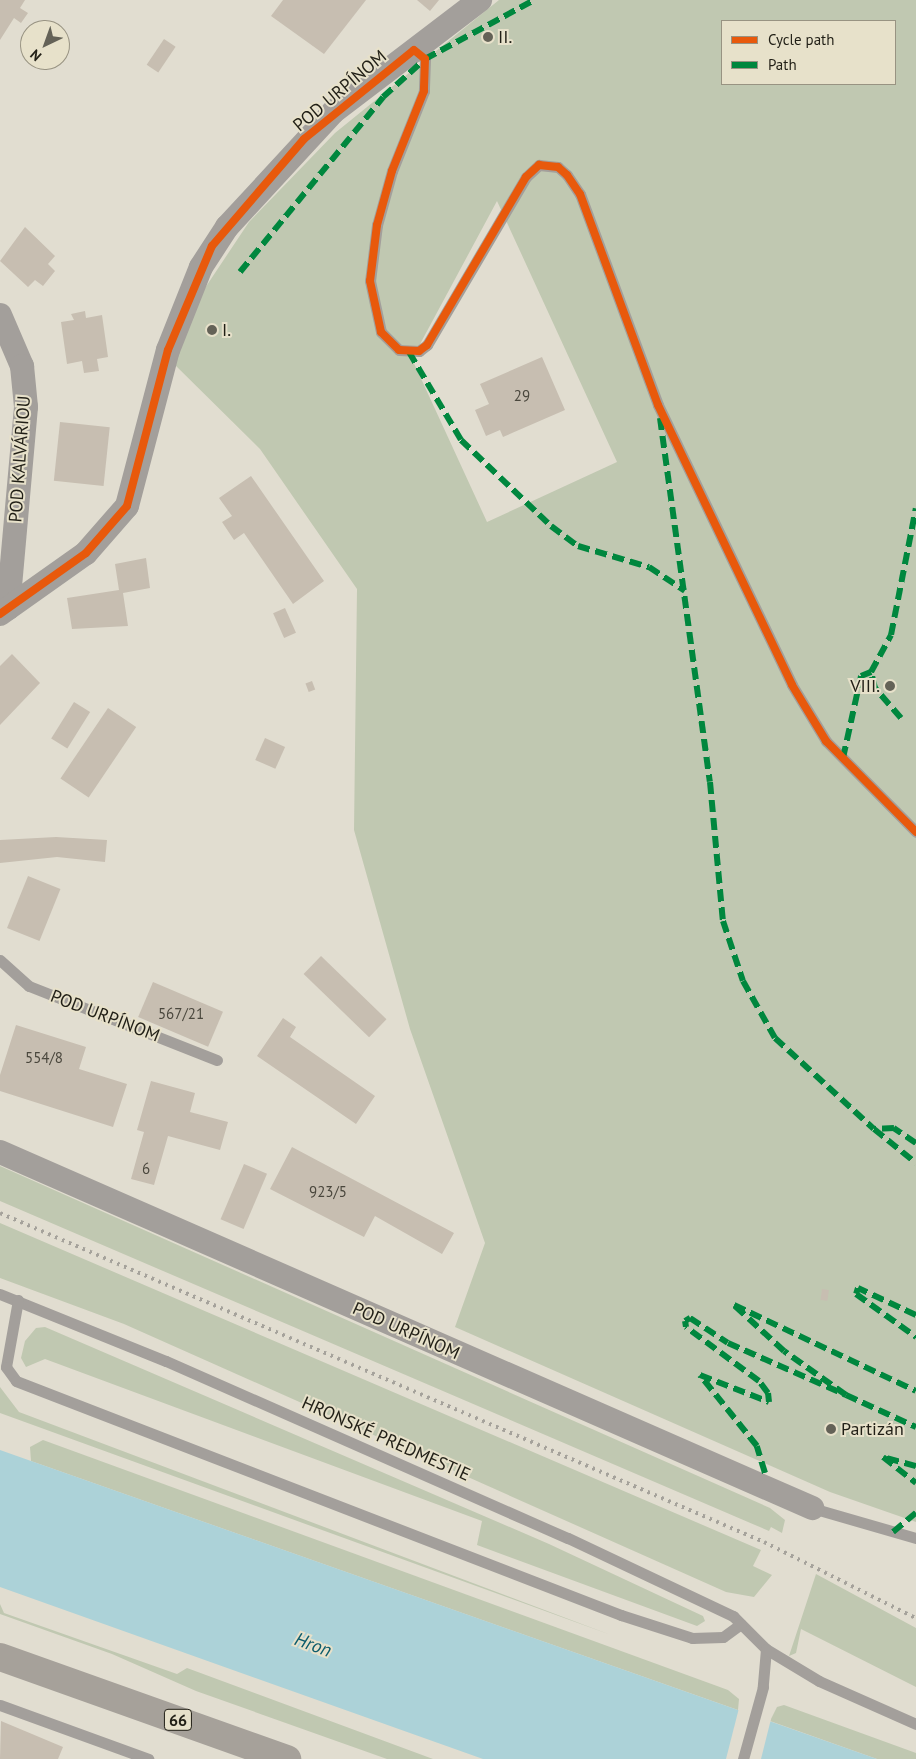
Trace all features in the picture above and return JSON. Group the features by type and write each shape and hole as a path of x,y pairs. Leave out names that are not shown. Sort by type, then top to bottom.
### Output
{"main road":[{"name":"66","path":"0,1657 288,1759"}],"street":[{"name":"POD URPÍNOM","path":"4,611 86,554 127,506 168,350 212,246 304,139 414,50 480,0"},
{"name":"POD KALVÁRIOU","path":"0,315 22,366 26,407 4,611"},
{"name":"POD URPÍNOM","path":"0,1152 812,1508"}],"lane":[{"name":"POD URPÍNOM","path":"414,50 425,59 424,91 392,171 376,225 370,281 375,318 390,344 409,352 427,345 484,247 534,168 558,167 567,175 580,194 658,405 792,685 826,741 916,832"},
{"name":"POD URPÍNOM","path":"0,960 29,986 217,1060"},
{"name":"HRONSKÉ PREDMESTIE","path":"0,1294 18,1300 568,1538 712,1605 740,1624 766,1649 819,1681 916,1724"},
{"path":"18,1300 3,1369 16,1381 621,1615 692,1638 723,1637 740,1624"},
{"path":"812,1508 916,1538"},
{"path":"743,1759 756,1711 766,1649"},
{"path":"0,1705 148,1759"}],"green space":[{"path":"499,0 916,0 916,1522 830,1492 455,1327 485,1243 410,1029 354,830 357,589 260,449 173,363 199,297 249,222 335,133","holes":["497,201 617,462 487,522 412,359"]},
{"path":"0,1166 770,1508 785,1520 782,1533 771,1527 769,1531 0,1201"},
{"path":"0,1223 761,1550 753,1566 772,1575 754,1597 726,1592 124,1324 0,1278"},
{"path":"45,1327 549,1544 703,1616 705,1621 697,1626 477,1545 482,1521 45,1359 26,1367 21,1358 25,1341 36,1328"},
{"path":"0,1387 19,1412 611,1635 0,1413"},
{"path":"43,1440 728,1690 739,1699 738,1710 31,1461 30,1447"},
{"path":"816,1574 916,1628 916,1687 801,1629 796,1653 789,1656"},
{"path":"0,1604 4,1613 177,1674 187,1668 433,1759 387,1759 196,1691 112,1654 0,1614"},
{"path":"784,1705 916,1753 916,1759 877,1759 770,1721 777,1707"}],"water":[{"name":"Hron","path":"0,1450 877,1759 483,1759 0,1587"}],"pier":[{"path":"739,1708 771,1719 761,1759 726,1759"}],"building":[{"path":"0,0 25,0 20,8 28,13 20,22 14,18 0,40"},
{"path":"283,0 366,0 324,54 271,16"},
{"path":"417,0 439,0 430,11"},
{"path":"164,39 176,47 158,73 147,65"},
{"path":"25,227 55,256 48,264 55,271 43,286 35,280 28,287 0,261"},
{"path":"85,311 86,318 102,315 108,357 97,359 99,371 84,373 82,361 67,364 61,322 74,320 71,314"},
{"path":"542,357 565,410 503,437 500,430 486,436 475,410 489,404 480,384"},
{"path":"60,422 110,427 104,486 54,481"},
{"path":"251,476 324,581 293,604 244,533 234,540 222,522 232,516 219,498"},
{"path":"146,558 150,588 123,593 128,626 72,629 67,598 119,590 115,564"},
{"path":"285,608 296,633 284,638 273,613"},
{"path":"12,654 40,683 0,725 0,666"},
{"path":"312,681 315,689 309,692 305,684"},
{"path":"74,702 90,712 67,749 51,738"},
{"path":"108,708 136,727 89,797 60,778"},
{"path":"265,738 285,747 275,769 255,760"},
{"path":"56,837 107,840 105,862 57,857 0,863 0,840"},
{"path":"28,876 60,889 39,941 7,928"},
{"path":"321,956 386,1019 369,1037 304,974"},
{"path":"153,982 223,1012 208,1047 138,1017"},
{"path":"283,1018 296,1027 290,1037 375,1096 356,1124 257,1056"},
{"path":"16,1025 86,1047 79,1069 127,1084 113,1127 0,1091 0,1075"},
{"path":"151,1081 195,1093 190,1112 228,1122 220,1150 168,1136 154,1185 131,1179 144,1132 137,1130"},
{"path":"292,1147 454,1233 442,1254 375,1216 364,1237 270,1189"},
{"path":"244,1164 267,1174 244,1229 221,1219"},
{"path":"822,1289 829,1290 827,1301 820,1300"},
{"path":"1,1721 63,1747 58,1759 0,1759"}],"railway":[{"path":"0,1213 764,1542 916,1618"}],"marked path":[{"path":"240,272 383,97 425,59 534,0"},
{"path":"409,352 461,440 551,526 578,546 649,567 685,591"},
{"path":"660,418 710,782 723,921 743,981 775,1038 874,1129"},
{"path":"901,718 875,688 871,672 891,635 916,508"},
{"path":"843,758 861,676 871,672"},
{"path":"916,1143 894,1128 874,1129 916,1163"},
{"path":"916,1315 858,1288 856,1294 916,1337"},
{"path":"765,1473 757,1446 700,1375 769,1402 768,1393 759,1381 686,1327 685,1321 690,1318 728,1343 846,1395 784,1351 734,1305 916,1391"},
{"path":"846,1395 916,1427"},
{"path":"916,1466 883,1457 916,1483"},
{"path":"893,1532 916,1513"}],"cycle path":[{"path":"0,614 86,553 127,506 168,350 212,246 304,139 414,50 425,59 424,91 392,171 377,225 370,281 381,332 399,350 419,351 427,345 526,177 539,165 558,167 567,175 580,194 658,405 792,685 826,741 916,832"}],"place":[{"name":"II.","path":"488,37"},
{"name":"I.","path":"212,330"},
{"name":"VIII.","path":"890,686"},
{"name":"Partizán","path":"831,1429"}]}
